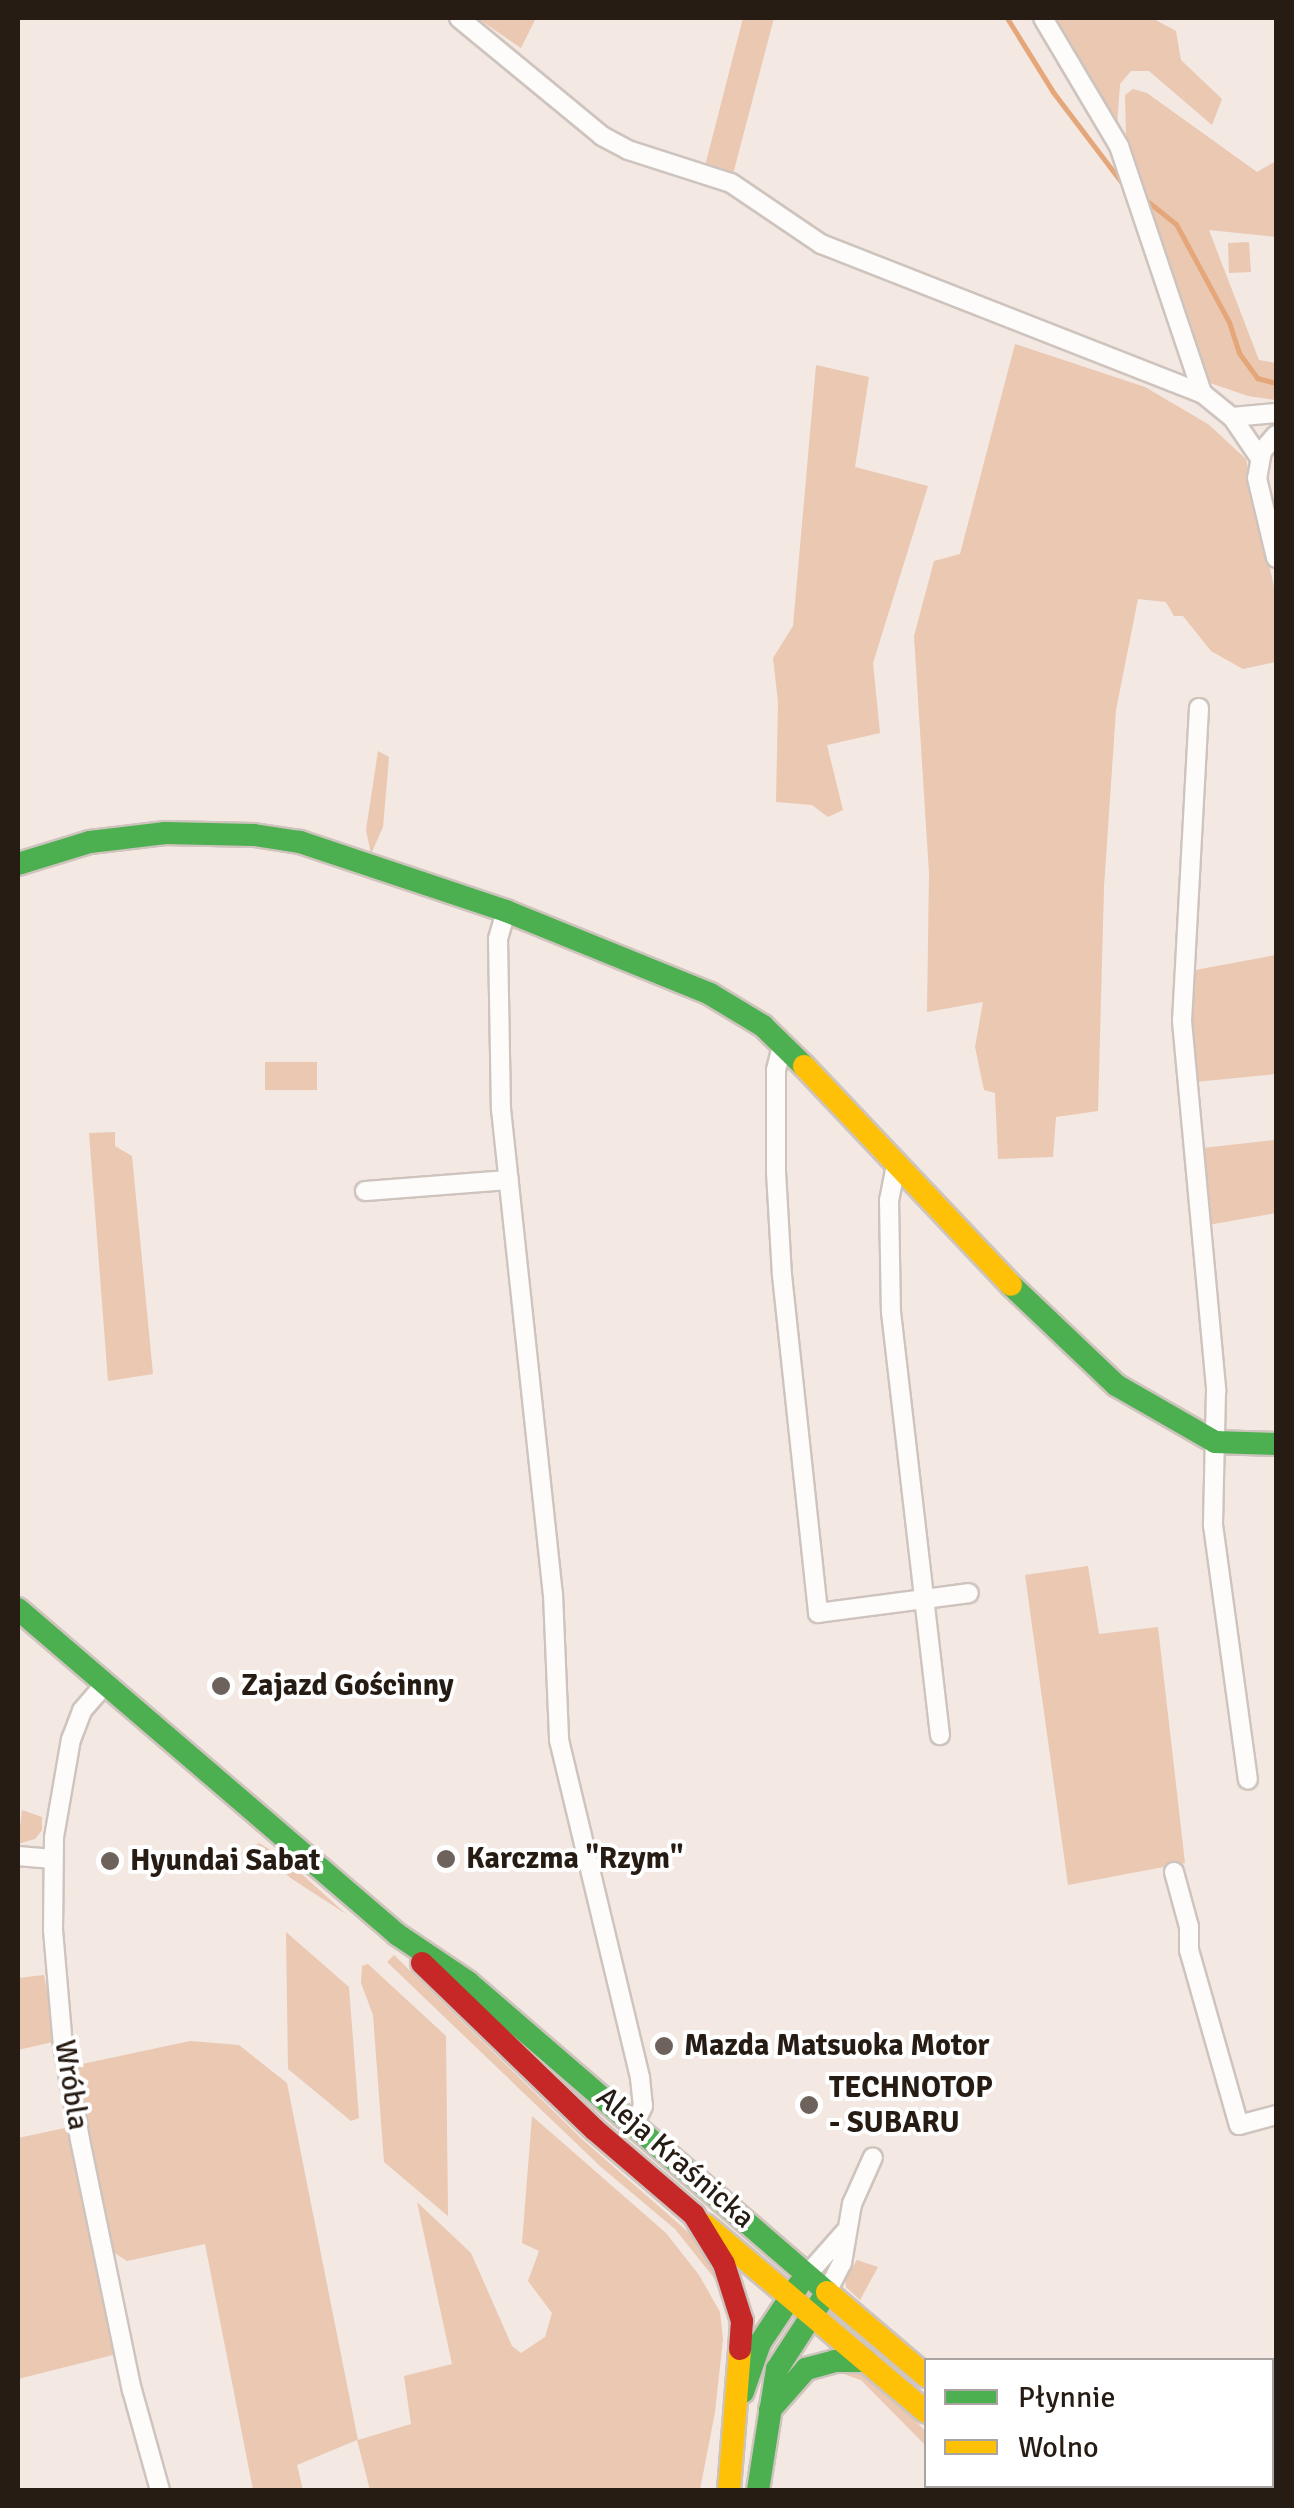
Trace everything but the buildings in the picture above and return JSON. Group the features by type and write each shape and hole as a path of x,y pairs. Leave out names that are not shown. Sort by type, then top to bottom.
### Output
{"main road":[{"path":"18,864 116,838 165,833 254,835 353,858 506,911 710,994 763,1026 1050,1326 1116,1385 1216,1442 1276,1444"},
{"name":"Aleja Kraśnicka","path":"18,1608 398,1935 468,1982 924,2374"},
{"name":"Aleja Kraśnicka","path":"398,1935 442,1986 694,2216 924,2410"},
{"path":"694,2216 724,2264 739,2301 738,2411 729,2490"},
{"path":"738,2411 760,2343 807,2274"},
{"path":"758,2490 767,2414 782,2358 827,2292"},
{"path":"767,2414 806,2369 834,2361 866,2361"}],"street":[{"path":"460,18 596,131 628,150 731,184 820,244 1202,393 1232,417 1260,458"},
{"path":"1043,18 1120,146 1202,393"},
{"path":"1232,417 1276,413"},
{"path":"1276,435 1260,458 1258,488 1276,558"},
{"path":"1200,708 1182,1021 1216,1391 1213,1525 1248,1780"},
{"path":"506,911 498,939 502,1109 553,1594 559,1740 640,2078 643,2106 633,2127"},
{"path":"782,1046 776,1070 782,1274 818,1613 922,1596 970,1593"},
{"path":"896,1165 890,1200 891,1312 940,1735"},
{"path":"365,1191 509,1180"},
{"name":"Wróbla","path":"106,1683 75,1724 53,1859 53,1930 64,2046 132,2390 160,2490"},
{"path":"18,1856 53,1859"},
{"path":"1174,1872 1189,1927 1189,1950 1238,2125 1276,2115"},
{"path":"827,2292 842,2264 844,2232 873,2157"},
{"path":"807,2274 844,2232"}],"shaded area":[{"path":"477,18 536,18 521,48"},
{"path":"743,18 774,18 732,178 705,166"},
{"path":"1053,18 1152,18 1176,31 1181,60 1222,99 1212,125 1149,71 1131,71 1120,84 1117,127"},
{"path":"1133,89 1147,93 1257,172 1276,161 1276,237 1209,230 1259,360 1276,363 1276,400 1248,396 1210,383 1144,207 1126,139 1125,95"},
{"path":"1249,242 1251,272 1229,273 1228,243"},
{"path":"1015,344 1145,387 1208,424 1246,459 1276,596 1276,662 1243,669 1211,651 1183,616 1174,616 1166,602 1138,599 1116,710 1104,887 1098,1111 1056,1117 1053,1157 998,1159 995,1093 984,1090 975,1047 983,1002 927,1012 929,873 914,636 934,561 960,554"},
{"path":"816,365 869,377 855,467 928,486 873,663 880,733 827,745 843,810 828,817 812,805 776,802 778,702 773,658 793,626"},
{"path":"378,751 389,757 383,827 371,854 366,830"},
{"path":"1276,955 1276,1074 1195,1082 1188,1040 1190,971"},
{"path":"265,1062 317,1062 317,1090 265,1090"},
{"path":"115,1132 115,1146 132,1156 153,1374 108,1381 89,1133"},
{"path":"1275,1140 1276,1213 1208,1225 1203,1148"},
{"path":"1088,1566 1099,1634 1158,1627 1185,1863 1068,1885 1025,1575"},
{"path":"22,1810 42,1817 42,1830 35,1839 18,1844"},
{"path":"259,1843 285,1859 346,1914 292,1879 254,1847"},
{"path":"286,1932 349,1987 359,2118 351,2121 288,2069"},
{"path":"394,1955 583,2140 703,2245 722,2288 675,2229 601,2167 387,1962"},
{"path":"368,1964 446,2036 448,2216 384,2162 373,2015 361,1983 362,1966"},
{"path":"44,1975 57,2041 18,2050 18,1978"},
{"path":"190,2041 239,2045 287,2083 358,2440 411,2424 404,2376 452,2364 417,2202 471,2253 512,2346 521,2353 545,2337 552,2313 528,2281 539,2251 522,2243 532,2116 666,2233 699,2275 720,2312 723,2339 715,2412 700,2490 370,2490 357,2440 297,2465 303,2490 253,2490 205,2244 127,2261 110,2250 73,2066"},
{"path":"65,2128 72,2130 117,2354 18,2379 18,2138"},
{"path":"857,2260 878,2267 860,2300 846,2287 845,2278"},
{"path":"857,2371 894,2397 924,2430 924,2444 861,2380 838,2372"}],"waterway":[{"path":"1007,18 1053,92 1125,187"},
{"path":"1142,197 1176,224 1229,322 1239,353 1257,378 1276,383"}],"traffic: fast":[{"path":"18,864 90,842 165,833 254,835 300,842 506,911 710,994 763,1026 804,1066"},
{"path":"1011,1285 1116,1385 1215,1442 1276,1444"},
{"path":"18,1609 398,1935 468,1982 827,2292 777,2369 758,2490"},
{"path":"743,2392 760,2343 798,2286"},
{"path":"770,2410 806,2369 835,2361 866,2361"}],"traffic: slow":[{"path":"804,1066 1011,1285"},
{"path":"705,2225 924,2410"},
{"path":"827,2292 924,2374"},
{"path":"729,2490 740,2349"}],"traffic: jam":[{"path":"422,1963 595,2130 694,2215 724,2264 742,2321 740,2349"}],"place":[{"name":"Zajazd Gościnny","path":"221,1686"},
{"name":"Karczma \"Rzym\"","path":"446,1859"},
{"name":"Hyundai Sabat","path":"110,1861"},
{"name":"Mazda Matsuoka Motor","path":"664,2046"},
{"name":"TECHNOTOP - SUBARU","path":"809,2105"}]}
